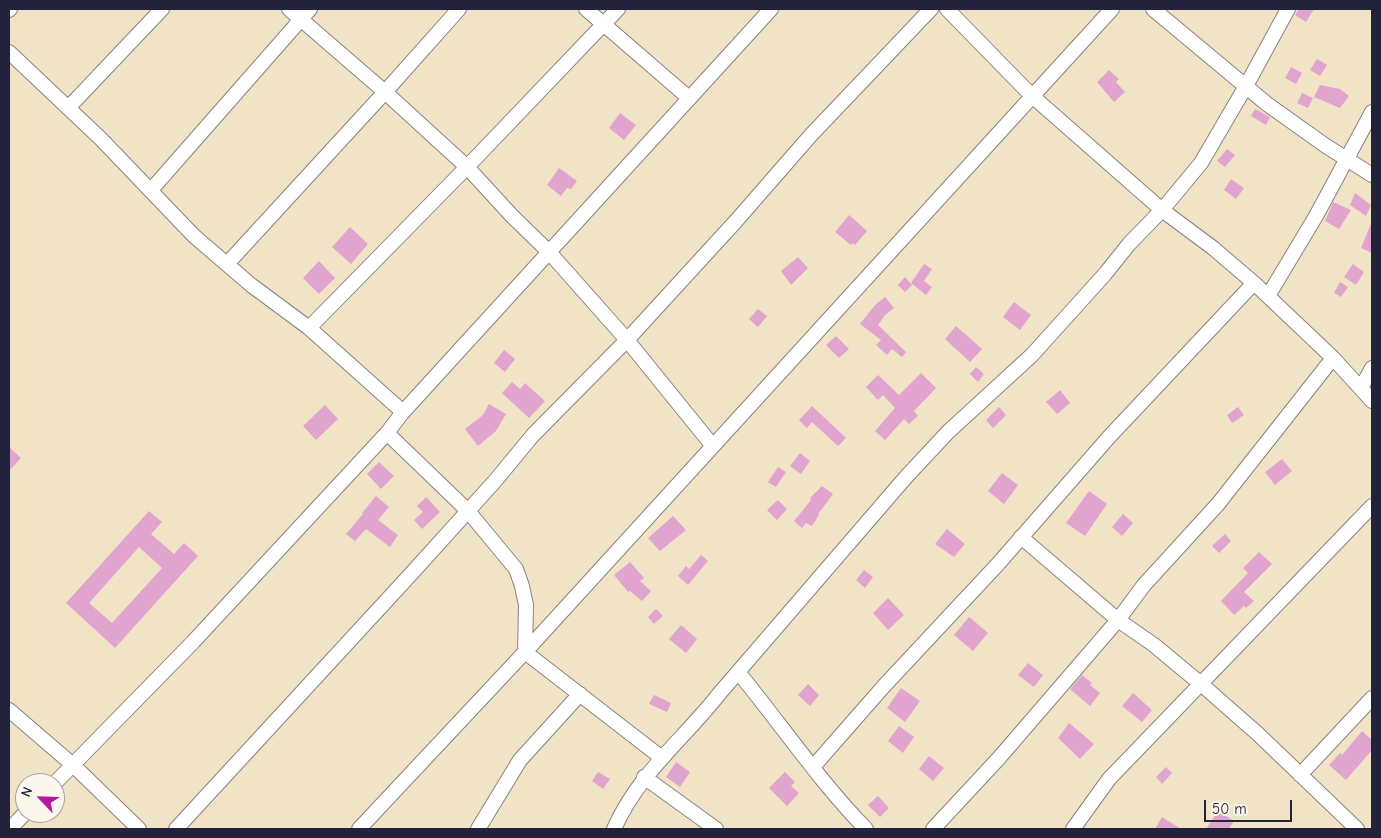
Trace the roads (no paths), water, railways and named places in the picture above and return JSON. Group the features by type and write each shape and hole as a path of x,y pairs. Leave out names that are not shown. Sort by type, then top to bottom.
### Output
{"street":[{"path":"68,108 162,9"},
{"path":"289,9 305,14 467,168 549,252 627,340 712,445"},
{"path":"227,264 460,9"},
{"path":"586,9 689,98"},
{"path":"309,328 467,168 618,9"},
{"path":"65,773 192,642 387,433 403,412 771,9"},
{"path":"176,829 468,511 533,435 627,340 736,221 811,135 931,9"},
{"path":"947,9 1031,95 1162,210 1213,248 1254,283 1333,358 1372,401"},
{"path":"359,829 525,652 1031,95 1112,9"},
{"path":"1153,9 1268,104 1372,175"},
{"path":"614,829 621,813 644,777 699,720 906,477 948,432 1032,355 1106,274 1129,244 1162,210 1201,163 1288,9"},
{"path":"151,190 305,14"},
{"path":"9,52 151,190 194,236 251,285 309,328 403,412"},
{"path":"1268,296 1316,216 1372,112"},
{"path":"813,767 884,686 1021,538 1109,437 1254,283"},
{"path":"933,829 999,758 1118,620 1144,585 1218,504 1333,358"},
{"path":"1361,388 1372,368"},
{"path":"387,433 468,511 516,569 526,605 525,652"},
{"path":"1073,829 1109,779 1372,506"},
{"path":"1021,538 1118,620 1154,645 1201,684 1357,829"},
{"path":"525,652 662,758"},
{"path":"738,672 813,767 866,829"},
{"path":"478,829 520,760 580,694"},
{"path":"1300,775 1372,698"},
{"path":"9,710 73,765 139,829"},
{"path":"644,777 716,829"}]}
